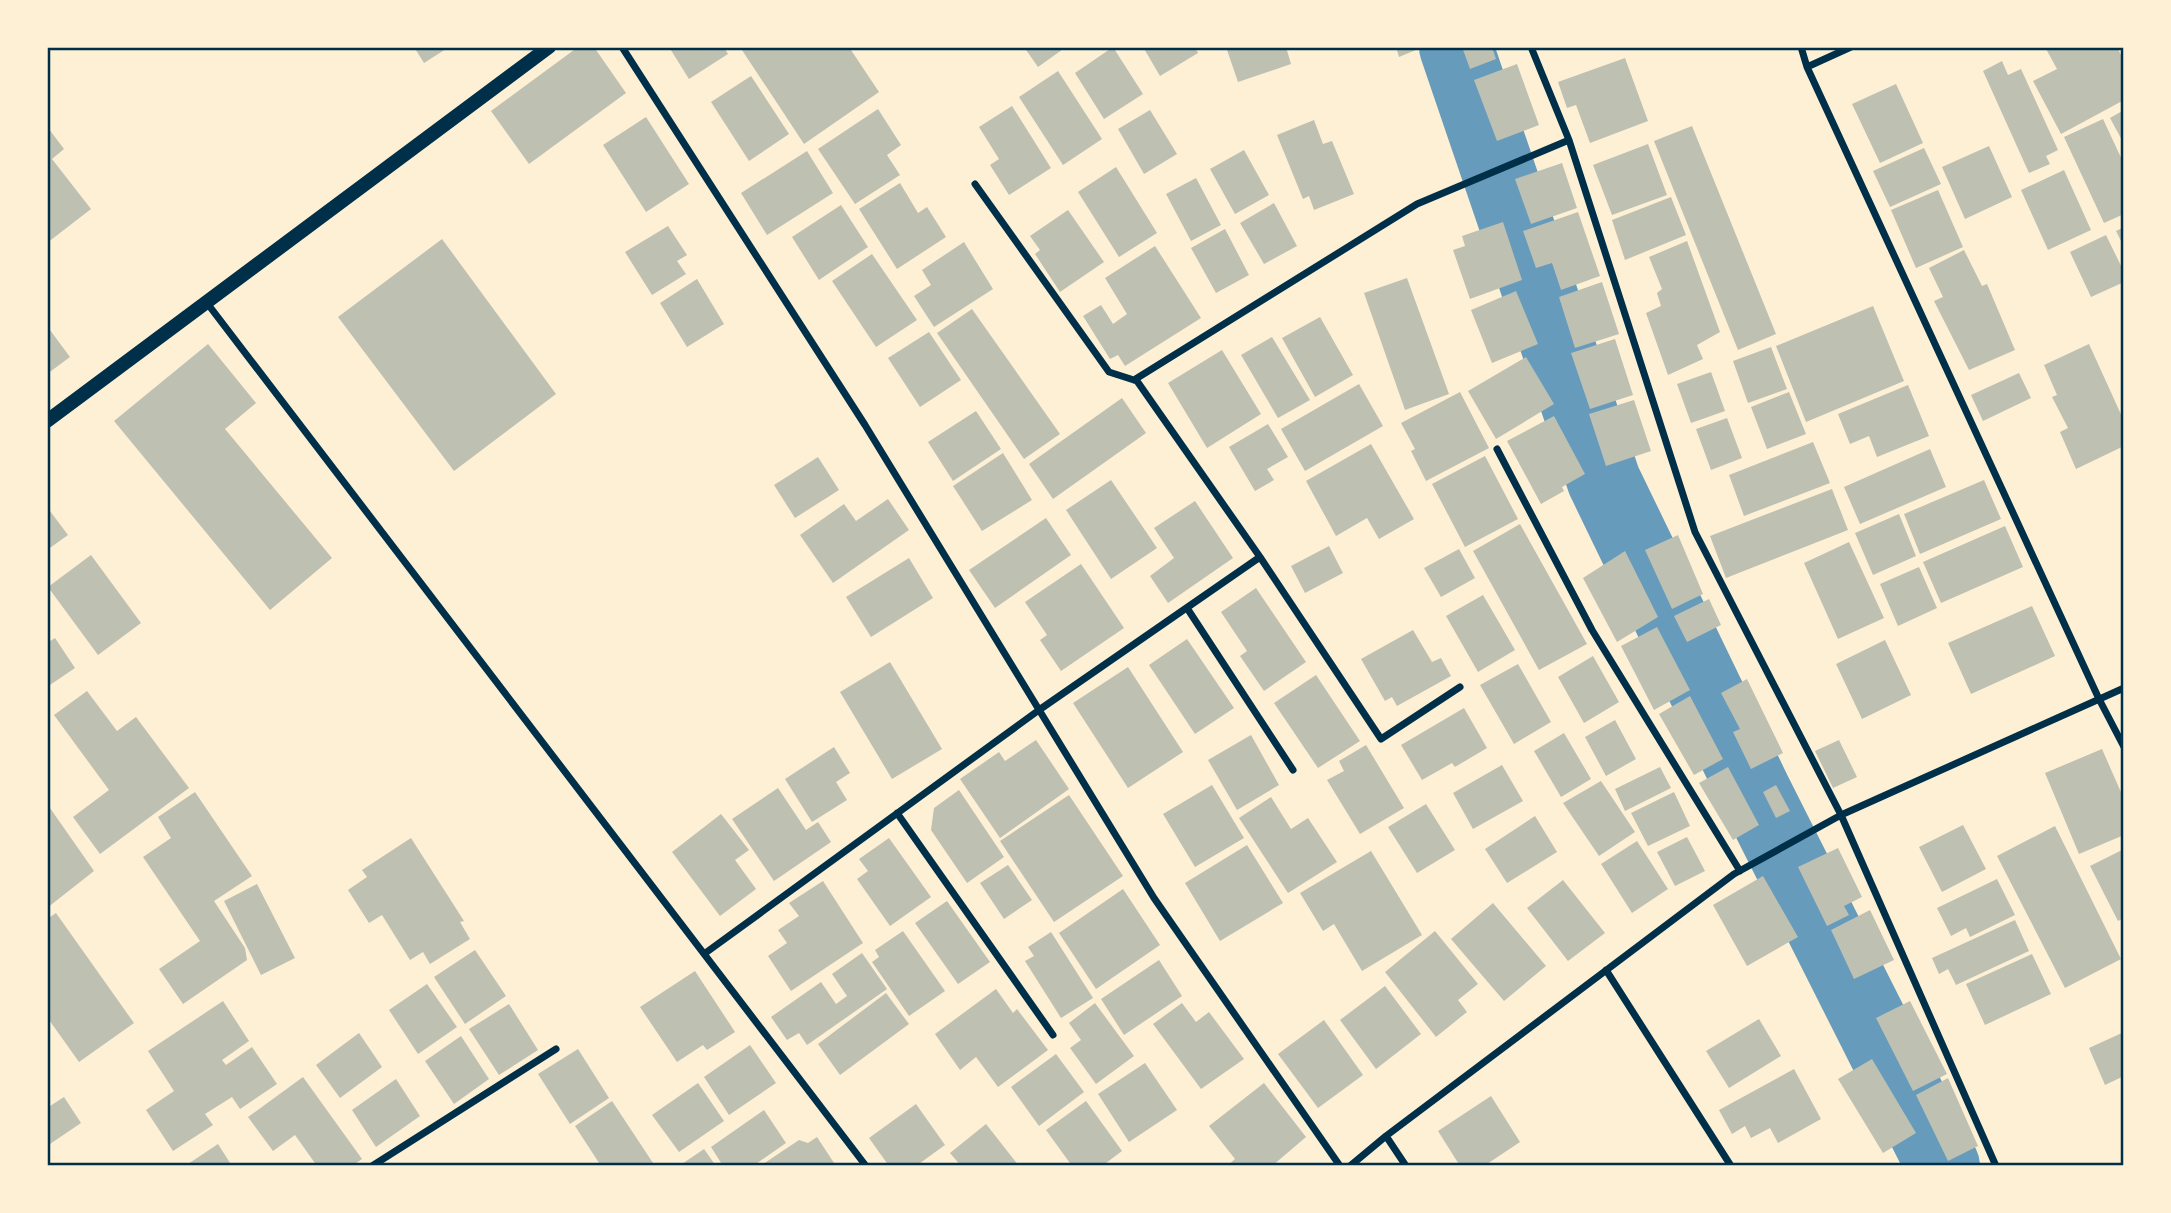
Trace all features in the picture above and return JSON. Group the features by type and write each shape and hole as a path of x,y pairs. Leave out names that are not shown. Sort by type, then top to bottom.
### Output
{"main road":[{"path":"47,421 549,47"}],"street":[{"path":"622,47 865,425 1154,898 1340,1166"},
{"path":"1531,47 1567,141 1695,532 1842,815 1996,1166"},
{"path":"1801,47 1807,67 2099,699 2124,747"},
{"path":"1807,67 1851,47"},
{"path":"1134,380 1417,204 1567,141"},
{"path":"975,184 1109,372 1137,381 1260,557 1381,739 1461,687"},
{"path":"207,303 866,1166"},
{"path":"1497,449 1592,630 1740,871"},
{"path":"704,954 1039,710 1260,557"},
{"path":"1187,608 1293,770"},
{"path":"1350,1166 1386,1136 1740,871 1842,815 2124,688"},
{"path":"897,813 1053,1035"},
{"path":"1606,970 1731,1166"},
{"path":"372,1166 556,1049"},
{"path":"1386,1136 1406,1166"}],"building":[{"path":"414,47 449,47 424,63"},
{"path":"578,47 594,47 626,93 529,164 491,111"},
{"path":"669,47 724,47 728,54 689,79"},
{"path":"740,47 849,47 879,92 804,144"},
{"path":"1024,47 1066,47 1038,67"},
{"path":"1113,47 1143,94 1104,119 1075,73"},
{"path":"1143,47 1195,47 1198,53 1160,76"},
{"path":"1226,47 1286,47 1291,64 1238,82"},
{"path":"1396,47 1423,47 1399,57"},
{"path":"1462,47 1492,47 1496,59 1470,69"},
{"path":"2045,47 2117,47 2124,61 2124,100 2061,134 2033,81 2057,69"},
{"path":"1625,58 1648,121 1590,143 1576,105 1567,108 1558,82"},
{"path":"2002,61 2008,75 2021,69 2058,150 2046,156 2050,164 2029,173 1983,71"},
{"path":"1517,64 1539,125 1497,141 1474,80"},
{"path":"1058,71 1102,139 1063,165 1019,97"},
{"path":"751,76 789,134 749,161 711,102"},
{"path":"1896,84 1923,143 1880,163 1852,104"},
{"path":"1012,106 1051,168 1009,195 990,165 999,159 979,127"},
{"path":"878,109 901,145 887,155 900,175 855,204 818,149"},
{"path":"1150,110 1177,154 1144,174 1118,129"},
{"path":"2124,110 2124,144 2110,118"},
{"path":"646,117 689,184 646,212 603,145"},
{"path":"2103,119 2124,164 2124,214 2104,223 2064,137"},
{"path":"1314,120 1323,144 1332,141 1354,194 1314,210 1309,196 1303,199 1277,135"},
{"path":"1692,126 1776,334 1738,350 1654,141"},
{"path":"49,129 64,149 52,159 91,209 47,243"},
{"path":"1648,144 1667,195 1612,215 1593,165"},
{"path":"1989,146 2012,197 1965,219 1942,167"},
{"path":"1924,148 1941,184 1890,207 1873,171"},
{"path":"1244,150 1269,195 1235,214 1210,169"},
{"path":"807,151 833,193 767,235 741,193"},
{"path":"1562,163 1577,208 1531,224 1515,179"},
{"path":"1116,167 1157,233 1119,257 1078,192"},
{"path":"2064,170 2091,230 2048,250 2021,190"},
{"path":"1196,178 1221,225 1191,241 1166,194"},
{"path":"900,183 918,213 927,207 946,237 897,269 859,209"},
{"path":"1938,190 1963,247 1916,268 1891,210"},
{"path":"1671,197 1686,235 1625,260 1612,220"},
{"path":"1274,203 1297,246 1264,264 1240,223"},
{"path":"841,205 868,247 819,280 792,237"},
{"path":"1068,210 1104,262 1060,292 1035,254 1040,250 1030,236"},
{"path":"1578,212 1600,276 1561,290 1552,263 1536,268 1523,231"},
{"path":"1503,222 1522,280 1470,299 1453,250 1465,246 1462,236"},
{"path":"668,226 687,255 677,261 686,274 652,295 625,252"},
{"path":"2124,227 2124,247 2116,231"},
{"path":"1225,229 1249,275 1216,293 1191,248"},
{"path":"2106,235 2124,272 2124,282 2091,297 2070,252"},
{"path":"442,239 556,394 454,471 338,317"},
{"path":"1687,241 1720,332 1697,345 1703,359 1668,375 1646,313 1661,306 1657,293 1662,289 1649,257"},
{"path":"964,242 993,289 934,327 914,296 931,285 922,270"},
{"path":"1155,246 1201,318 1125,366 1118,355 1110,359 1083,316 1101,305 1113,324 1127,314 1105,278"},
{"path":"1964,250 1982,286 1987,284 2015,350 1969,370 1934,301 1943,297 1929,268"},
{"path":"872,254 917,320 876,347 832,281"},
{"path":"1407,278 1449,394 1405,410 1364,293"},
{"path":"697,279 724,324 687,347 660,303"},
{"path":"1602,282 1619,334 1575,348 1559,297"},
{"path":"1516,291 1538,344 1492,363 1471,310"},
{"path":"1873,306 1904,381 1806,422 1776,346"},
{"path":"972,309 1060,434 1024,459 937,333"},
{"path":"1320,317 1353,375 1315,397 1282,338"},
{"path":"47,326 70,357 47,374"},
{"path":"929,332 961,380 920,407 888,358"},
{"path":"1272,337 1310,400 1278,418 1241,355"},
{"path":"1615,339 1633,395 1590,409 1571,353"},
{"path":"208,344 256,403 225,429 332,558 270,610 114,421"},
{"path":"2089,344 2124,421 2124,446 2076,469 2060,432 2068,428 2052,397 2057,395 2044,365"},
{"path":"1771,347 1787,389 1748,403 1733,361"},
{"path":"1222,350 1261,414 1207,448 1168,383"},
{"path":"1526,357 1554,404 1496,439 1468,391"},
{"path":"1711,372 1725,411 1691,423 1677,384"},
{"path":"2019,373 2031,398 1983,421 1971,395"},
{"path":"1359,384 1383,426 1305,471 1281,429"},
{"path":"1908,385 1929,436 1877,457 1869,436 1850,444 1838,414"},
{"path":"1460,392 1489,448 1426,481 1411,451 1415,449 1401,423"},
{"path":"1789,392 1806,434 1767,449 1751,407"},
{"path":"1122,398 1146,433 1053,499 1029,464"},
{"path":"1634,400 1651,451 1606,466 1589,414"},
{"path":"976,411 1001,449 953,481 928,442"},
{"path":"1554,416 1585,474 1562,487 1564,491 1541,504 1507,441"},
{"path":"1727,418 1742,458 1711,470 1696,429"},
{"path":"1268,424 1288,457 1267,469 1274,480 1255,491 1229,447"},
{"path":"1813,442 1830,483 1744,516 1729,475"},
{"path":"1371,444 1414,519 1379,539 1367,518 1336,536 1306,481"},
{"path":"1930,449 1946,487 1860,524 1844,487"},
{"path":"1003,453 1032,500 982,531 953,486"},
{"path":"1485,456 1518,519 1465,547 1432,484"},
{"path":"818,457 839,490 795,518 774,485"},
{"path":"1111,480 1157,548 1111,579 1066,510"},
{"path":"1984,480 2001,519 1920,554 1904,514"},
{"path":"1832,489 1848,530 1726,578 1710,536"},
{"path":"888,499 909,530 833,583 800,535 844,504 856,521"},
{"path":"1195,501 1233,558 1168,603 1150,576 1174,558 1154,528"},
{"path":"47,507 68,535 47,550"},
{"path":"1899,514 1916,556 1873,575 1855,533"},
{"path":"1046,518 1071,555 995,608 969,570"},
{"path":"1520,524 1587,644 1539,670 1473,551"},
{"path":"2005,526 2023,567 1941,603 1923,562"},
{"path":"1678,535 1703,594 1672,609 1645,550"},
{"path":"1849,542 1884,618 1838,639 1804,563"},
{"path":"1329,546 1343,573 1305,593 1291,566"},
{"path":"1459,549 1475,578 1441,597 1424,568"},
{"path":"1625,551 1658,617 1617,642 1583,578"},
{"path":"91,555 141,623 98,655 48,587"},
{"path":"909,558 933,598 871,637 846,597"},
{"path":"1081,564 1124,628 1061,671 1040,640 1047,635 1025,602"},
{"path":"1919,567 1937,608 1898,626 1880,584"},
{"path":"1256,588 1306,662 1264,691 1240,656 1247,651 1221,612"},
{"path":"1483,595 1515,650 1478,672 1446,616"},
{"path":"1709,599 1721,625 1687,642 1674,616"},
{"path":"2032,606 2055,656 1971,694 1948,643"},
{"path":"1657,627 1690,690 1654,710 1621,646"},
{"path":"1413,630 1432,662 1441,658 1451,676 1397,706 1392,697 1385,701 1361,659"},
{"path":"55,638 75,668 47,687 47,643"},
{"path":"1187,639 1234,708 1195,734 1149,665"},
{"path":"1885,640 1911,695 1862,719 1836,664"},
{"path":"1593,656 1619,702 1584,723 1558,677"},
{"path":"890,662 942,749 892,779 840,692"},
{"path":"1518,664 1551,722 1514,744 1480,685"},
{"path":"1128,667 1183,752 1128,788 1073,703"},
{"path":"1316,675 1360,741 1318,768 1274,703"},
{"path":"1747,679 1783,753 1751,769 1733,732 1740,729 1721,693"},
{"path":"87,691 117,731 136,717 189,788 100,854 73,817 109,790 54,715"},
{"path":"1690,696 1723,759 1694,775 1659,714"},
{"path":"1464,708 1487,748 1455,767 1452,763 1422,780 1401,745"},
{"path":"1615,720 1636,759 1606,776 1585,737"},
{"path":"1564,733 1591,779 1561,797 1534,751"},
{"path":"1251,735 1279,785 1237,810 1208,760"},
{"path":"1036,740 1069,789 1000,838 960,779 999,752 1005,761"},
{"path":"1839,740 1857,777 1833,788 1815,751"},
{"path":"1366,745 1404,808 1360,834 1327,780 1344,771 1339,761"},
{"path":"834,747 850,773 836,782 847,800 812,822 785,779"},
{"path":"2102,749 2124,799 2124,835 2079,854 2045,773"},
{"path":"1502,765 1523,801 1473,829 1453,793"},
{"path":"1660,767 1671,788 1625,811 1615,789"},
{"path":"1728,767 1759,825 1733,840 1699,783"},
{"path":"1601,781 1635,832 1599,856 1563,803"},
{"path":"1212,785 1244,838 1195,867 1163,814"},
{"path":"1776,785 1790,811 1776,818 1763,792"},
{"path":"778,788 806,830 818,822 831,842 774,881 732,819"},
{"path":"959,790 1004,857 967,883 931,830 934,808"},
{"path":"195,792 252,876 214,901 245,948 247,960 183,1004 159,969 200,941 143,857 171,838 158,817"},
{"path":"1674,792 1690,826 1648,846 1631,813"},
{"path":"1069,795 1123,876 1054,922 1000,841"},
{"path":"1271,797 1291,829 1308,818 1337,862 1288,893 1239,818"},
{"path":"1426,804 1455,850 1417,873 1388,827"},
{"path":"50,808 94,871 47,908 47,810"},
{"path":"721,814 749,850 735,860 756,889 720,916 672,852"},
{"path":"1535,816 1557,852 1507,883 1485,849"},
{"path":"1963,825 1986,869 1942,892 1919,847"},
{"path":"2055,826 2121,959 2065,988 1997,856"},
{"path":"1687,837 1705,871 1675,886 1657,852"},
{"path":"411,838 464,921 460,922 470,939 430,964 423,952 410,960 382,915 369,923 348,890 367,877 362,870"},
{"path":"889,838 931,897 890,926 857,879 868,871 859,859"},
{"path":"1637,841 1668,889 1632,913 1601,864"},
{"path":"1247,845 1283,903 1220,941 1185,883"},
{"path":"1838,848 1862,897 1844,906 1849,915 1827,926 1798,867"},
{"path":"2124,849 2124,918 2118,921 2090,866"},
{"path":"1371,851 1422,935 1362,971 1334,924 1323,931 1300,893"},
{"path":"1008,865 1032,900 1004,919 980,883"},
{"path":"1763,876 1798,937 1747,966 1713,905"},
{"path":"1997,879 2015,915 1970,937 1966,928 1951,936 1937,908"},
{"path":"1563,880 1605,933 1568,961 1527,908"},
{"path":"823,881 863,943 791,991 768,956 787,943 778,930 799,916 789,903"},
{"path":"257,884 295,958 261,975 224,901"},
{"path":"1123,889 1160,945 1096,989 1059,933"},
{"path":"947,901 990,962 958,984 915,923"},
{"path":"1493,903 1546,966 1504,1001 1451,939"},
{"path":"1870,910 1894,960 1854,979 1831,930"},
{"path":"56,913 134,1023 79,1062 47,1017 47,969 50,968 47,964 47,919"},
{"path":"2015,920 2029,951 1956,985 1948,969 1939,974 1932,958"},
{"path":"903,931 945,991 909,1016 872,962 879,957 875,950"},
{"path":"1435,931 1478,984 1458,1000 1467,1012 1436,1037 1385,972"},
{"path":"1051,932 1093,998 1061,1018 1025,961 1034,956 1028,947"},
{"path":"475,950 506,996 465,1024 434,977"},
{"path":"862,953 887,989 807,1045 799,1033 787,1040 771,1017 821,982 836,1004 847,996 832,974"},
{"path":"2032,954 2051,994 1985,1025 1966,984"},
{"path":"1159,960 1182,996 1124,1035 1101,999"},
{"path":"695,971 735,1032 707,1050 703,1045 677,1062 640,1007"},
{"path":"427,984 457,1027 418,1054 389,1010"},
{"path":"1385,986 1421,1034 1376,1069 1340,1020"},
{"path":"996,989 1013,1013 1017,1009 1048,1050 998,1087 976,1057 960,1070 935,1034"},
{"path":"886,993 909,1024 840,1075 818,1044"},
{"path":"223,1001 249,1041 222,1060 226,1065 252,1047 277,1084 240,1109 232,1097 205,1114 213,1125 173,1151 146,1110 174,1091 148,1051"},
{"path":"1910,1001 1947,1074 1913,1091 1876,1018"},
{"path":"1095,1003 1134,1056 1096,1084 1070,1048 1081,1040 1069,1023"},
{"path":"1182,1003 1196,1022 1209,1012 1244,1059 1201,1089 1153,1024"},
{"path":"509,1004 538,1050 499,1075 469,1029"},
{"path":"1759,1019 1781,1056 1729,1088 1706,1051"},
{"path":"1324,1020 1363,1075 1318,1108 1278,1054"},
{"path":"2124,1032 2124,1076 2105,1085 2089,1048"},
{"path":"359,1033 382,1067 340,1098 316,1065"},
{"path":"461,1036 489,1079 454,1104 425,1061"},
{"path":"750,1045 776,1083 729,1115 704,1077"},
{"path":"578,1049 609,1098 570,1124 538,1074"},
{"path":"1056,1054 1084,1092 1039,1126 1011,1087"},
{"path":"1872,1059 1916,1133 1883,1153 1838,1079"},
{"path":"1145,1063 1177,1110 1129,1142 1098,1094"},
{"path":"1794,1069 1821,1119 1778,1143 1770,1128 1751,1138 1745,1126 1732,1134 1719,1110"},
{"path":"303,1077 362,1159 352,1166 317,1166 295,1135 273,1151 248,1117"},
{"path":"1948,1078 1978,1146 1948,1161 1916,1095"},
{"path":"396,1079 420,1116 376,1147 352,1110"},
{"path":"698,1083 724,1121 679,1152 652,1115"},
{"path":"1264,1083 1306,1137 1272,1166 1227,1166 1235,1159 1209,1126"},
{"path":"1491,1096 1520,1142 1484,1166 1460,1166 1438,1131"},
{"path":"64,1097 81,1123 47,1146 47,1108"},
{"path":"612,1101 655,1166 601,1166 575,1126"},
{"path":"1086,1101 1122,1151 1102,1166 1072,1166 1046,1130"},
{"path":"916,1104 945,1145 916,1166 889,1166 869,1138"},
{"path":"764,1110 786,1143 753,1166 723,1166 711,1147"},
{"path":"986,1124 1019,1166 961,1166 950,1153"},
{"path":"817,1137 836,1166 760,1166 799,1140 808,1143"},
{"path":"218,1144 232,1166 185,1166"},
{"path":"704,1149 716,1166 679,1166"}],"waterway":[{"path":"1456,47 1604,481 1754,791 1943,1166"}]}
